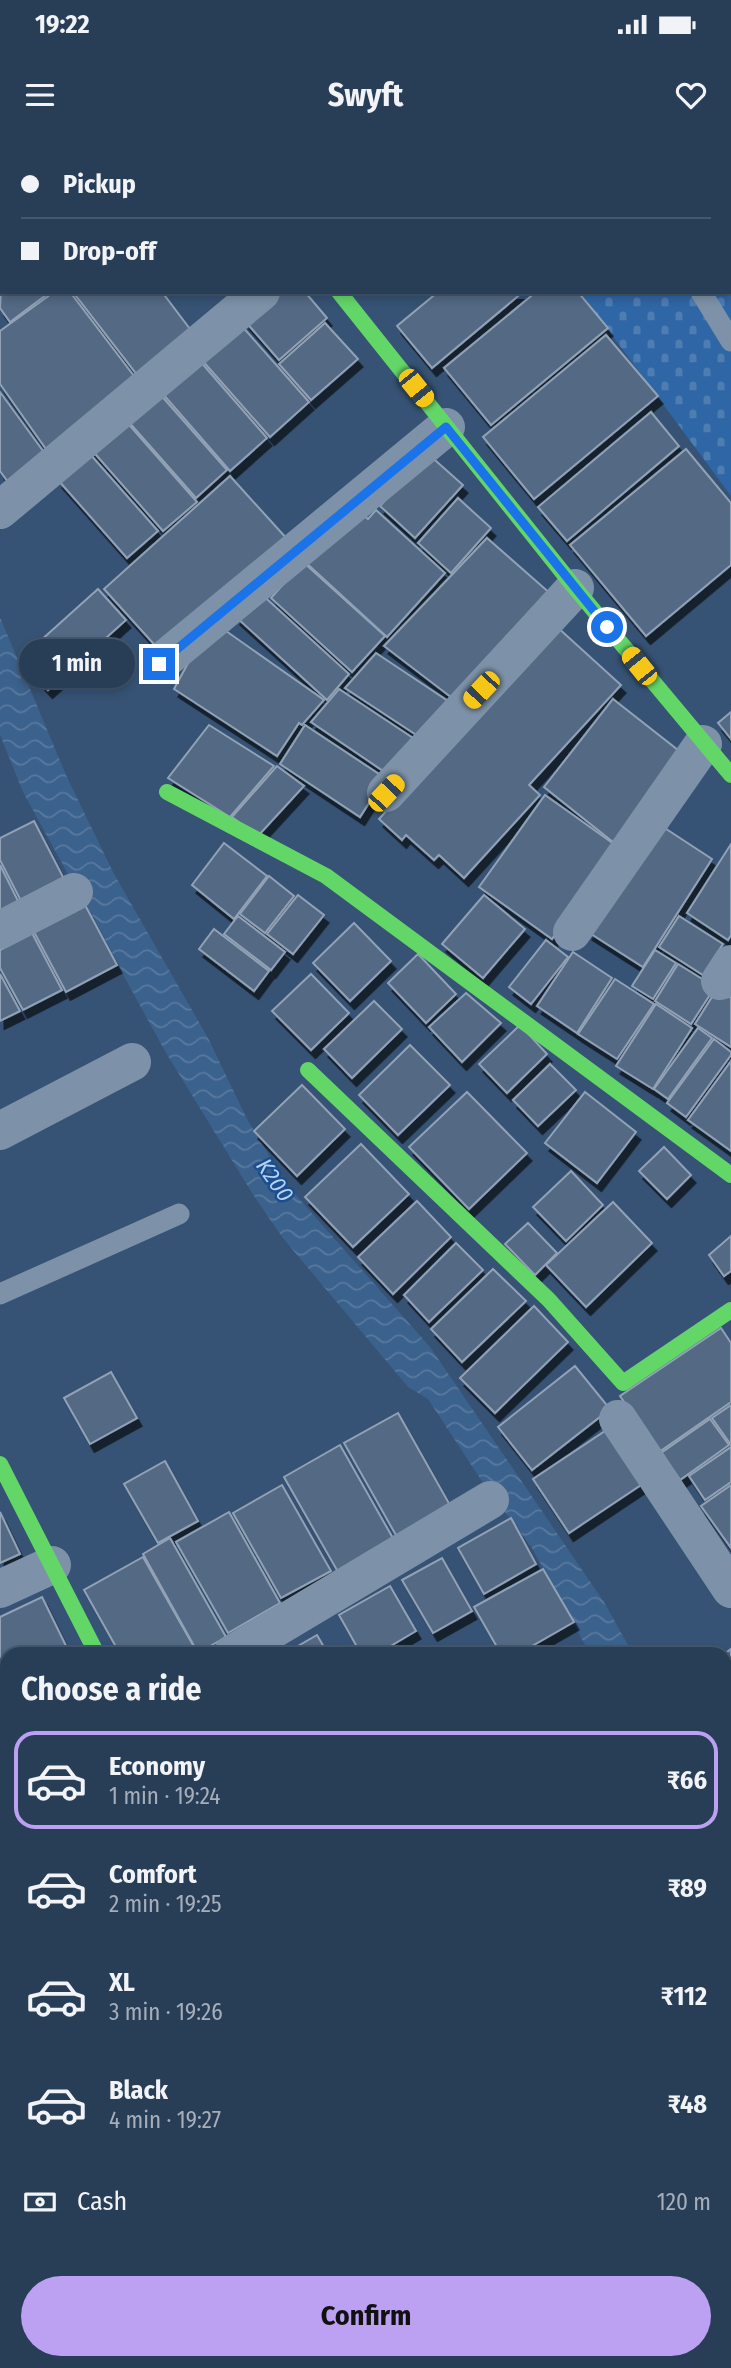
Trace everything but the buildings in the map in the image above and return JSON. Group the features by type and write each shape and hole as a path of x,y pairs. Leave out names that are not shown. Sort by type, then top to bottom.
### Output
{"street":[{"path":"0,510 259,294"},
{"path":"341,294 575,588 731,775"},
{"path":"159,664 446,427"},
{"path":"386,793 575,588"},
{"path":"572,932 703,744"},
{"path":"167,792 326,876 731,1175"},
{"path":"0,930 74,892"},
{"path":"0,1131 132,1062"},
{"path":"308,1070 549,1300 623,1383 731,1310"},
{"path":"618,1419 731,1589"},
{"path":"0,1464 94,1647"},
{"path":"244,1647 490,1500"},
{"path":"0,1589 52,1564"}],"lane":[{"path":"702,294 731,341"},
{"path":"0,1294 179,1214"}],"green space":[{"path":"581,294 731,294 731,496"}],"water":[{"name":"K200","path":"0,617 66,775 113,872 208,1038 247,1119 288,1186 430,1347 604,1602 629,1647 586,1647 532,1548 481,1480 428,1399 408,1387 282,1237 166,1053 23,792 0,735"}],"traffic: fast":[{"path":"341,294 575,588 731,775"},
{"path":"167,792 326,876 731,1175"},
{"path":"308,1070 549,1300 623,1383 731,1310"},
{"path":"0,1464 93,1647"}],"route":[{"path":"159,664 446,427 607,627"}]}
